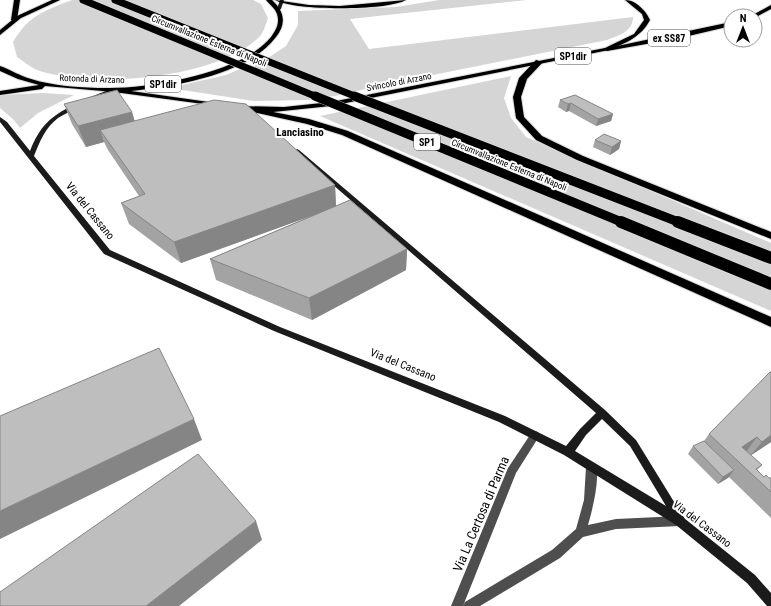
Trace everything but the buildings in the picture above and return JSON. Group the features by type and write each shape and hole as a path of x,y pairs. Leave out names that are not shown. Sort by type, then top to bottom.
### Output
{"highway":[{"path":"14,20 17,0"},
{"name":"Circumvallazione Esterna di Napoli","path":"83,0 771,284"},
{"name":"Circumvallazione Esterna di Napoli","path":"115,0 438,129 771,258"},
{"name":"ex SS87","path":"607,49 680,36 723,26"},
{"path":"539,62 524,78 517,97 520,118 539,138 580,158 771,236"},
{"path":"252,110 309,122 345,133 771,322"}],"main road":[{"path":"0,32 14,20 57,0"},
{"path":"269,0 279,9 281,0 327,8 403,0"},
{"path":"315,0 336,2 378,0"},
{"name":"Svincolo di Arzano","path":"113,90 252,110 297,109 331,104 607,49 633,37 644,28 647,20 644,13 628,0"},
{"name":"Rotonda di Arzano","path":"0,68 17,78 45,86 113,90 150,87 185,80 217,72 243,61 262,49 275,37 282,20 279,9"},
{"path":"0,93 45,86"},
{"path":"31,157 41,131 54,118 81,103 113,90"},
{"path":"252,110 263,122"},
{"name":"Via del Cassano","path":"0,119 5,123 106,252 277,329 502,419 568,452 680,521 750,579 771,602"},
{"path":"291,146 602,413 633,443 680,521"},
{"path":"568,452 583,432 602,413"}],"street":[{"name":"Via La Certosa di Parma","path":"457,606 512,471 535,435"},
{"path":"469,606 556,554 580,532 588,510 591,467"},
{"path":"580,532 616,524 680,521"}],"shaded area":[{"path":"72,0 253,0 261,4 268,18 261,35 242,50 217,62 187,70 154,76 121,79 89,79 60,76 37,70 17,57 13,42 25,26 45,11"},
{"path":"439,0 527,0 350,19 369,49 633,17 631,26 628,30 607,40 335,96 308,100 254,101 169,88 226,75 271,56 286,46 298,25 298,11 396,7"},
{"path":"511,76 504,98 511,118 526,137 771,243 771,311 320,116"},
{"path":"43,93 74,95 38,113 20,128 14,120 0,108 0,95"}],"district":[{"name":"Lanciasino","path":"300,132"}]}
